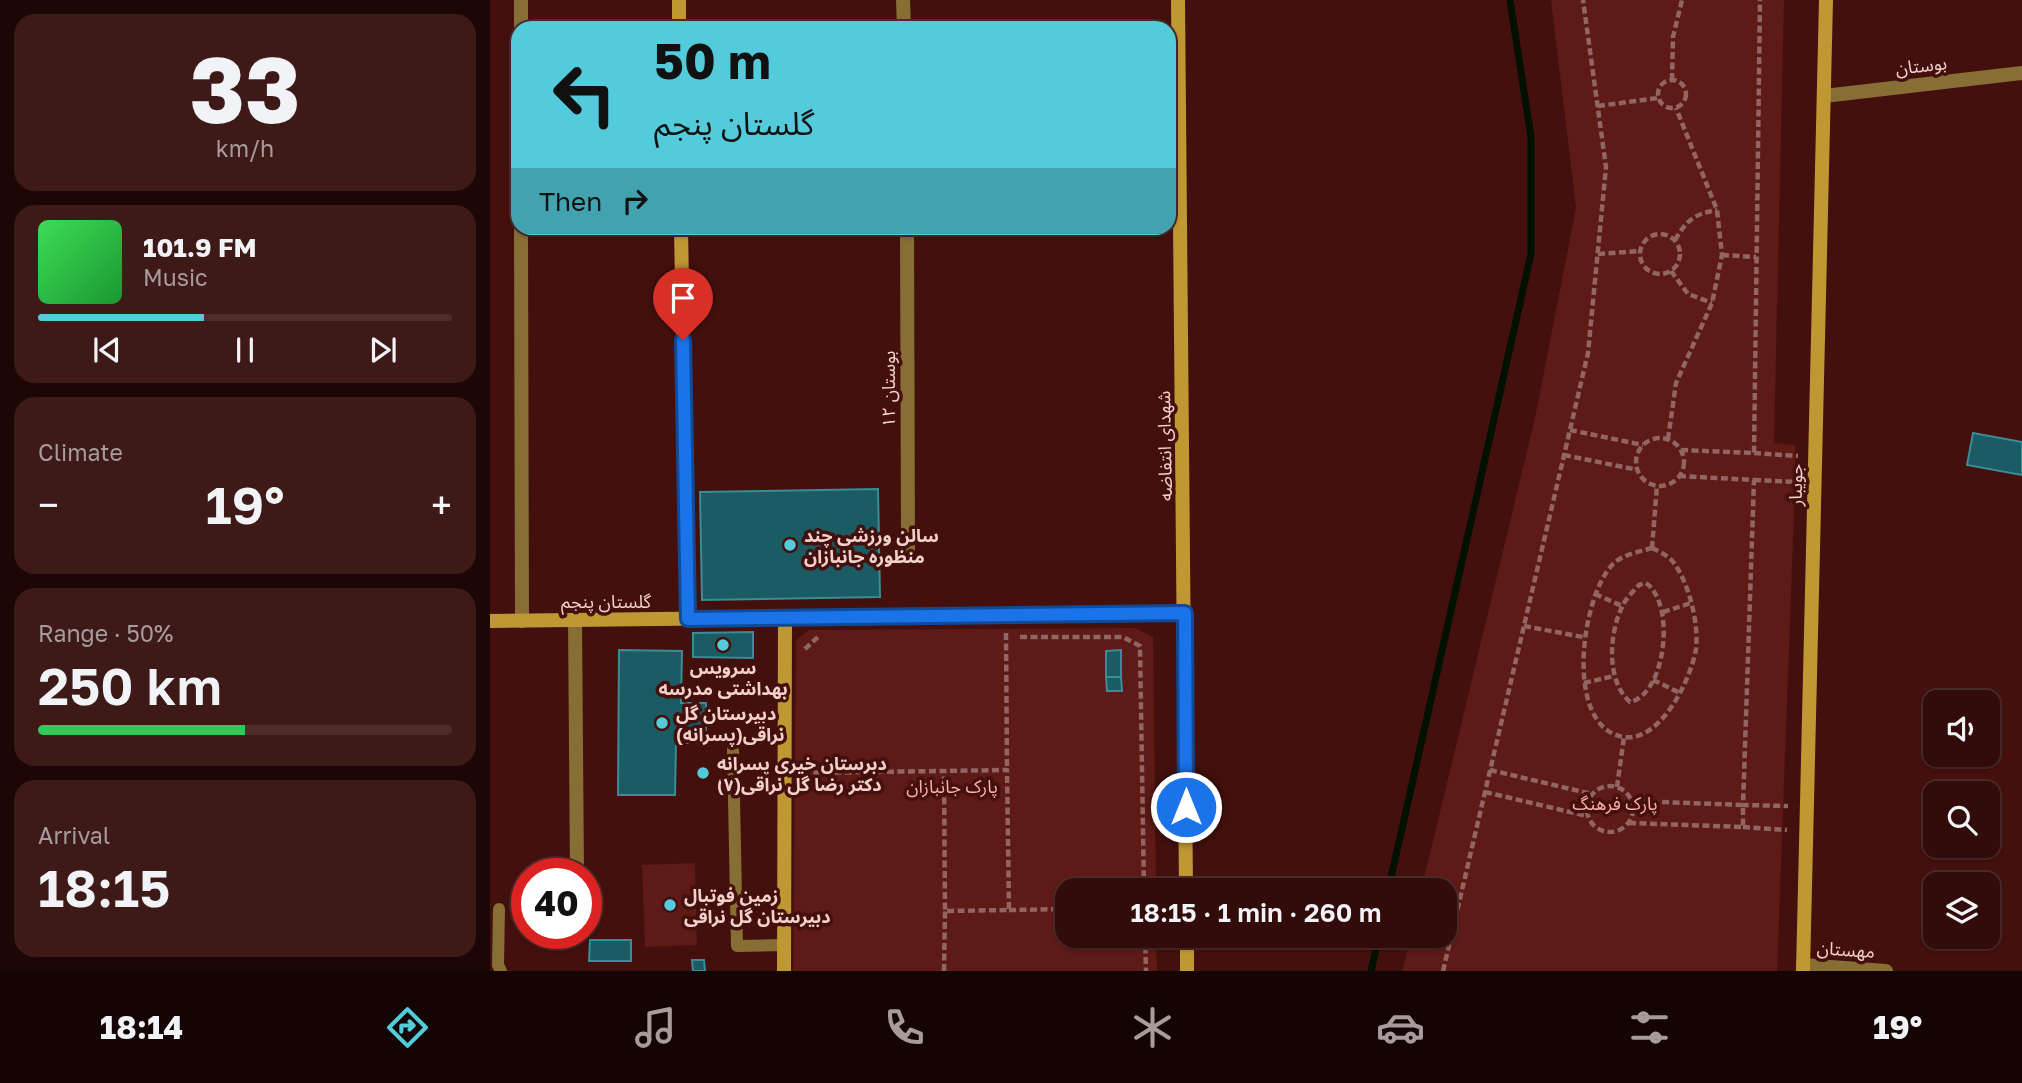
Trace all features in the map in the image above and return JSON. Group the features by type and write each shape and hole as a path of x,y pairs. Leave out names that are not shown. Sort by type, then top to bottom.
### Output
{"street":[{"path":"521,0 521,21"},
{"path":"679,0 679,21"},
{"path":"903,0 904,21"},
{"name":"شهدای انتفاضه","path":"1178,0 1186,878"},
{"name":"جویبار","path":"1803,968 1826,0"},
{"name":"بوستان","path":"1824,96 2022,73"},
{"path":"521,235 522,621"},
{"path":"681,235 688,619"},
{"name":"بوستان ۱۲","path":"907,235 908,550"},
{"name":"گلستان پنجم","path":"490,621 1185,613"},
{"path":"784,971 785,618"},
{"path":"575,620 577,858"},
{"path":"1186,948 1187,971"},
{"name":"مهستان","path":"1803,968 1886,971"}],"lane":[{"path":"733,750 737,946 784,945"},
{"path":"499,909 498,965 501,971"}],"path":[{"path":"1443,971 1588,353 1606,167 1583,0"},
{"path":"1672,80 1672,37 1682,0"},
{"path":"1754,453 1760,0"},
{"path":"1672,80 1680,83 1686,90 1685,99 1676,108 1663,105 1658,98 1661,86 1672,80"},
{"path":"1598,106 1658,98"},
{"path":"1668,439 1676,383 1712,303 1722,256 1717,210 1676,108"},
{"path":"1675,240 1687,220 1700,213 1717,210"},
{"path":"1657,234 1675,240 1679,246 1680,260 1671,271 1653,273 1642,264 1640,251 1645,240 1657,234"},
{"path":"1598,254 1640,251"},
{"path":"1722,256 1756,257"},
{"path":"1671,271 1688,294 1712,303"},
{"path":"1570,430 1643,445"},
{"path":"1655,439 1668,439 1681,450 1684,463 1679,476 1669,484 1657,485 1645,480 1638,470 1637,457 1643,445 1655,439"},
{"path":"1681,450 1805,456"},
{"path":"1564,455 1638,470"},
{"path":"1679,476 1804,482"},
{"path":"1743,827 1754,480"},
{"path":"1652,548 1657,485"},
{"path":"1652,548 1674,562 1691,603 1696,649 1680,693 1666,716 1647,732 1624,737 1604,727 1591,706 1584,683 1583,638 1595,594 1613,564 1629,554 1652,548"},
{"path":"1646,583 1652,588 1663,611 1664,647 1653,680 1637,700 1630,702 1623,696 1614,676 1612,647 1622,606 1639,585 1646,583"},
{"path":"1595,594 1622,606"},
{"path":"1663,611 1691,603"},
{"path":"1005,615 1009,910"},
{"path":"1524,626 1583,638"},
{"path":"817,636 830,636"},
{"path":"992,636 1123,637 1140,646 1144,878"},
{"path":"1584,683 1614,676"},
{"path":"1653,680 1680,693"},
{"path":"1617,787 1624,737"},
{"path":"944,770 944,971"},
{"path":"803,773 1007,770"},
{"path":"1490,770 1592,794"},
{"path":"1792,830 1629,823 1610,833 1596,828 1587,817 1586,808 1592,794 1604,786 1617,787 1632,801 1793,806"},
{"path":"1486,792 1587,817"},
{"path":"1629,823 1632,801"},
{"path":"946,911 1055,909"},
{"path":"1145,948 1146,971"}],"green space":[{"name":"پارک فرهنگ","path":"1551,0 1784,0 1774,443 1795,445 1795,487 1777,971 1402,971 1408,948 1457,948 1457,878 1424,878 1535,418 1576,208"},
{"name":"پارک جانبازان","path":"1135,628 1153,637 1156,878 1055,878 1055,948 1156,948 1157,971 793,971 796,640 809,630"},
{"name":"زمین فوتبال دبیرستان گل نراقی","path":"695,863 697,945 645,947 642,865"}],"building":[{"path":"1973,433 2022,442 2022,475 1967,465"},
{"name":"سالن ورزشی چند منظوره جانبازان","path":"878,489 880,597 702,600 700,492"},
{"name":"سرویس بهداشتی مدرسه","path":"753,632 753,658 693,657 693,633"},
{"name":"دبیرستان گل نراقی(پسرانه)","path":"619,650 682,651 681,703 706,703 706,743 676,743 675,795 618,795"},
{"path":"1121,650 1121,677 1106,677 1106,651"},
{"path":"1106,677 1121,677 1122,691 1107,691"},
{"path":"602,940 631,940 631,961 589,961 590,949 602,949"},
{"path":"692,960 704,960 705,971 693,971"}],"waterway":[{"path":"1391,878 1531,254 1531,137 1510,0"},
{"path":"1371,971 1376,948"}],"place":[{"name":"سالن ورزشی چند منظوره جانبازان","path":"790,545"},
{"name":"سرویس بهداشتی مدرسه","path":"723,645"},
{"name":"دبیرستان گل نراقی(پسرانه)","path":"662,723"},
{"name":"دبرستان خیری پسرانه دکتر رضا گل نراقی(۷)","path":"703,773"},
{"name":"زمین فوتبال دبیرستان گل نراقی","path":"670,905"}],"route":[{"path":"683,340 688,619 1185,613 1186,807"}]}
